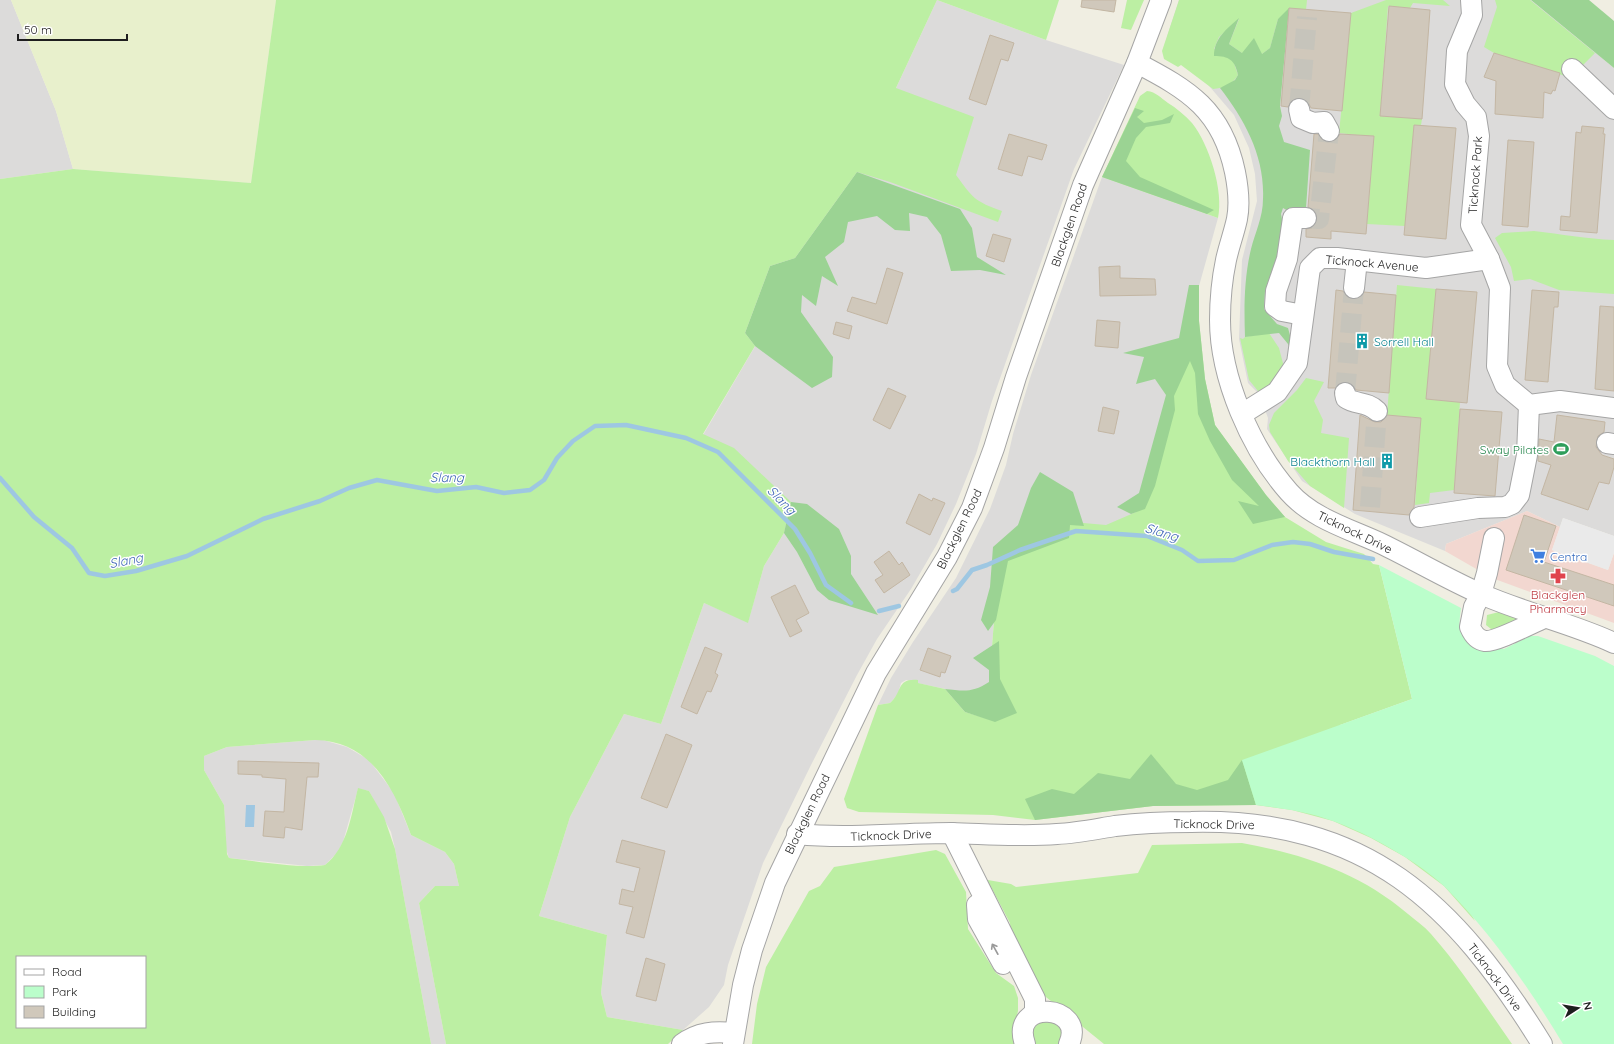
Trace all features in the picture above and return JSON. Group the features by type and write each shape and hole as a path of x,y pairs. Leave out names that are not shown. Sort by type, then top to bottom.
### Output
{"street":[{"name":"Blackglen Road","path":"734,1038 743,985 752,950 775,883 797,834 876,673 947,557 972,508 994,448 1016,378 1077,201 1093,159 1137,63 1161,0"},
{"name":"Ticknock Park","path":"1471,0 1472,15 1457,51 1455,84 1465,104 1476,117 1478,122 1479,136 1471,225 1489,259 1500,288 1497,366 1505,385 1530,405"},
{"name":"Ticknock Drive","path":"1137,63 1179,86 1199,102 1221,131 1232,157 1239,198 1238,211 1226,260 1220,321 1223,353 1230,380 1242,414 1256,445 1272,471 1290,493 1309,508 1337,524 1381,544 1481,594 1614,643"},
{"path":"1572,69 1614,109"},
{"path":"1299,109 1301,118 1313,123 1324,122 1329,131"},
{"path":"1303,315 1282,311 1275,306 1276,291 1287,259 1293,218 1306,218"},
{"name":"Ticknock Avenue","path":"1242,414 1277,392 1297,363 1310,268 1320,258 1357,260 1426,268 1489,259"},
{"path":"1354,288 1357,260"},
{"path":"1345,392 1346,398 1352,402 1371,405 1377,410"},
{"path":"1420,517 1440,505 1478,508 1505,507 1512,504 1519,495 1526,456 1530,405 1560,401 1614,408"},
{"path":"1494,538 1481,594 1474,607 1470,627 1475,637 1485,641 1499,638 1544,618"},
{"name":"Ticknock Drive","path":"797,834 836,837 952,834 1038,836 1148,823 1242,822 1296,831 1339,845 1415,888 1449,919 1509,993 1542,1044"},
{"path":"952,834 1035,999 1035,1013"},
{"path":"1025,1044 1023,1032 1025,1024 1035,1013 1043,1011 1058,1013 1069,1025 1074,1043"},
{"path":"682,1044 689,1038 703,1033 718,1031 734,1038"}],"shaded area":[{"path":"0,0 11,0 56,111 73,169 0,179"},
{"path":"937,0 1046,40 1124,65 1074,169 992,401 976,454 956,504 937,544 911,589 877,639 857,675 763,863 728,965 724,985 709,1007 683,1030 607,1017 601,993 607,935 539,916 570,817 624,714 661,724 704,603 748,622 764,566 784,533 689,459 857,172"},
{"path":"1179,0 1531,0 1614,68 1614,536 1563,518 1560,527 1527,511 1446,544 1445,551 1355,514 1302,481 1267,429 1268,418 1259,394 1248,383 1239,339 1242,260 1257,201 1255,174 1249,148 1234,115 1167,37"},
{"path":"1102,177 1218,218 1134,519 995,608 988,698 917,683 918,681 906,680 901,683 898,694 890,703 878,705 891,678 913,642 956,578 990,509 1006,465 1013,434 1031,375"},
{"path":"1527,511 1560,527 1552,550 1608,570 1614,553 1614,623 1492,578 1445,551 1446,544"},
{"path":"1563,518 1614,536 1614,553 1608,570 1552,550"},
{"path":"323,740 347,747 369,760 394,793 411,835 445,852 454,864 459,886 435,886 419,903 446,1044 431,1044 391,832 369,791 358,789 343,842 337,853 325,865 307,866 229,858 226,849 224,805 204,770 204,756 227,747"}],"green space":[{"path":"11,0 276,0 251,183 73,169 56,111"},
{"path":"276,0 937,0 896,88 974,117 956,175 966,189 975,198 1002,211 998,222 890,182 857,172 795,258 770,266 745,333 755,346 703,434 734,448 791,502 784,533 764,566 748,623 704,603 661,724 624,714 570,817 539,916 607,935 601,993 607,1017 683,1030 668,1044 446,1044 419,903 435,886 459,886 454,864 445,852 411,835 397,800 378,770 366,758 335,742 315,740 227,747 204,756 204,770 224,805 227,854 229,858 278,864 304,866 325,865 333,858 344,840 351,819 358,788 369,791 384,817 395,849 431,1044 0,1044 0,179 73,169 251,183"},
{"path":"937,0 1059,0 1046,40"},
{"path":"1127,0 1144,0 1131,30 1121,28"},
{"path":"1179,0 1307,0 1306,10 1278,19 1270,48 1262,54 1242,53 1229,44 1239,19 1219,37 1214,49 1233,60 1238,75 1227,85 1221,88 1213,89 1181,65 1178,67 1164,59 1162,51"},
{"path":"1386,0 1443,0 1450,6 1413,3 1410,8 1388,6 1380,116 1422,119 1421,125 1414,125 1405,226 1367,224 1374,137 1339,133 1351,13"},
{"path":"1495,0 1530,0 1595,53 1580,68 1571,59 1562,69 1567,74 1565,76 1494,53 1484,47 1497,7"},
{"path":"1531,0 1589,0 1614,21 1614,68"},
{"path":"1289,8 1280,106 1282,116 1279,126 1284,142 1310,150 1306,208 1290,212 1283,208 1281,214 1283,224 1277,268 1265,291 1264,309 1277,324 1288,328 1291,339 1291,351 1288,344 1279,333 1245,337 1247,271 1251,249 1262,212 1263,183 1261,168 1252,140 1238,113 1220,88 1235,80 1238,75 1237,70 1233,62 1227,58 1214,56 1216,44 1222,34 1239,18 1229,44 1242,53 1254,38 1262,54 1270,48 1278,19"},
{"path":"1147,91 1156,94 1180,112 1192,123 1198,132 1214,168 1219,195 1218,218 1102,177 1140,96"},
{"path":"1135,108 1144,111 1137,117 1144,123 1162,120 1174,114 1170,123 1146,127 1136,138 1126,161 1140,177 1214,210 1207,214 1102,177"},
{"path":"857,172 960,209 972,228 977,257 1006,275 980,270 951,271 941,235 927,217 909,213 910,231 895,230 877,216 848,222 844,242 825,257 838,286 822,276 816,306 802,295 801,312 833,357 832,377 812,388 755,346 745,333 770,266 795,258"},
{"path":"1534,231 1584,238 1614,240 1614,294 1559,290 1530,279 1514,281 1511,267 1495,238 1502,233"},
{"path":"1189,285 1199,285 1199,321 1205,379 1215,425 1266,495 1285,517 1253,524 1238,501 1259,506 1232,480 1210,441 1198,414 1195,373 1190,361 1174,396 1175,410 1155,486 1145,509 1131,514 1117,507 1139,493 1166,395 1155,379 1136,384 1144,357 1123,353 1179,338"},
{"path":"1397,285 1436,289 1426,399 1460,402 1454,490 1430,493 1429,503 1415,505 1421,418 1387,415"},
{"path":"1199,321 1205,379 1215,425 1266,495 1285,517 1326,542 1364,554 1373,564 1379,565 1412,699 1340,725 1435,848 1475,921 1444,886 1405,857 1371,838 1333,821 1292,810 1256,805 1153,806 1035,820 993,815 859,812 847,808 844,799 878,705 890,703 903,683 906,681 918,680 918,683 945,689 965,712 995,721 988,698 995,608 1010,535 1061,521 1106,525 1136,512 1175,380"},
{"path":"1269,333 1279,348 1285,371 1262,396 1249,380 1240,338 1243,339 1245,337"},
{"path":"1306,378 1324,382 1314,401 1323,420 1321,433 1349,438 1344,508 1310,486 1288,461 1270,432 1269,425 1274,413 1297,390"},
{"path":"1040,472 1073,492 1084,526 1070,525 1069,538 1008,561 996,620 988,631 981,620 990,587 993,547 1018,525 1031,488"},
{"path":"791,502 807,504 839,529 851,556 851,574 878,615 829,600 817,590 797,552 784,533"},
{"path":"1379,565 1461,608 1461,632 1466,640 1479,650 1485,651 1497,648 1504,649 1530,636 1538,636 1595,656 1614,666 1614,1044 1563,1044 1523,982 1494,942 1445,887 1434,877 1407,858 1347,826 1333,821 1295,811 1256,805 1242,760 1412,699"},
{"path":"1499,612 1520,620 1503,629 1491,629 1486,625 1487,615"},
{"path":"999,641 1000,679 1017,713 995,722 965,712 945,689 973,690 989,682 989,670 973,658"},
{"path":"1151,754 1176,784 1197,790 1228,780 1242,760 1256,805 1153,806 1035,820 1025,799 1052,789 1074,794 1098,773 1130,779"},
{"path":"1242,843 1287,853 1330,867 1350,876 1389,899 1431,934 1453,960 1512,1044 1104,1044 1041,993 1011,938 1010,923 991,887 984,885 982,879 1011,884 1016,887 1138,873 1152,845"},
{"path":"936,850 945,854 966,892 968,929 996,973 1014,986 1018,998 1018,1011 1013,1032 1014,1044 752,1044 757,1004 766,967 809,891 820,886 834,867"},
{"path":"1036,1020 1062,1024 1061,1044 1034,1044 1031,1030"}],"water":[{"path":"246,805 255,805 254,827 245,827"}],"building":[{"path":"1082,0 1116,0 1114,12 1081,7"},
{"path":"1389,6 1430,10 1422,119 1380,116"},
{"path":"1289,8 1351,13 1342,111 1311,108 1308,102 1302,98 1292,100 1288,107 1281,106"},
{"path":"990,35 1014,43 1008,61 1001,59 986,105 969,99"},
{"path":"1494,53 1560,73 1555,91 1553,90 1551,94 1544,92 1543,118 1495,114 1496,81 1484,77"},
{"path":"1414,125 1456,128 1446,239 1404,235"},
{"path":"1582,126 1604,128 1603,134 1605,134 1597,233 1560,230 1561,216 1570,217 1576,132 1581,133"},
{"path":"1009,134 1047,145 1042,160 1028,156 1022,176 998,169"},
{"path":"1314,134 1318,134 1323,141 1328,142 1335,141 1340,134 1374,136 1366,234 1331,231 1331,239 1306,237 1306,229 1312,228 1317,218 1316,212 1308,207"},
{"path":"1508,140 1534,142 1528,227 1502,225"},
{"path":"993,234 1011,239 1004,262 986,256"},
{"path":"1120,266 1120,278 1155,279 1156,295 1100,296 1099,267"},
{"path":"887,268 903,273 887,324 847,311 852,297 876,304"},
{"path":"1436,289 1477,292 1467,403 1426,399"},
{"name":"Sorrell Hall","path":"1336,290 1343,291 1347,297 1353,299 1359,298 1364,292 1396,295 1389,393 1356,390 1353,385 1348,382 1342,382 1335,388 1328,388"},
{"path":"1532,290 1559,292 1558,307 1554,307 1548,382 1525,380"},
{"path":"1600,306 1614,307 1614,391 1595,389"},
{"path":"1097,320 1120,322 1118,348 1095,346"},
{"path":"836,322 852,326 849,339 833,334"},
{"path":"888,388 906,396 890,429 873,420"},
{"path":"1103,407 1119,411 1114,434 1098,431"},
{"path":"1460,409 1502,412 1495,496 1454,493"},
{"name":"Blackthorn Hall","path":"1360,415 1375,422 1381,422 1387,415 1421,418 1414,507 1409,515 1353,510"},
{"path":"1557,415 1605,422 1604,432 1598,436 1596,447 1602,455 1614,459 1614,467 1609,484 1599,482 1588,510 1541,494 1551,465 1538,461 1539,439 1554,442"},
{"path":"919,494 932,501 933,498 945,503 930,535 906,523"},
{"path":"1524,515 1556,526 1544,562 1614,585 1614,606 1506,570"},
{"path":"889,551 899,565 902,562 910,575 884,593 875,580 883,575 874,562"},
{"path":"795,585 809,613 796,620 802,631 790,637 771,597"},
{"path":"705,647 722,654 715,673 718,675 711,692 707,691 697,714 681,707"},
{"path":"928,648 951,656 945,673 941,672 940,677 920,670"},
{"path":"666,734 692,745 667,808 641,798"},
{"path":"238,761 319,763 318,777 307,777 302,830 285,827 284,838 263,836 265,811 284,812 286,779 262,777 262,775 238,774"},
{"path":"622,840 665,851 644,938 626,933 633,907 619,904 622,889 634,892 640,868 616,862"},
{"path":"646,958 665,964 656,1001 636,996"}],"waterway":[{"name":"Slang","path":"0,478 34,517 72,548 89,573 105,576 136,571 187,556 263,519 320,501 349,488 377,480 437,491 476,487 504,493 530,490 544,480 557,458 573,441 595,426 626,425 686,438 718,452 795,529 810,553 826,585 851,603"},
{"name":"Slang","path":"953,591 957,589 972,570 1020,550 1076,531 1147,536 1182,550 1198,561 1234,560 1272,545 1293,542 1310,544 1334,552 1373,559"},
{"name":"Slang","path":"879,611 899,606"}],"tunnel":[{"path":"1299,109 1307,17"},
{"path":"1306,218 1319,219 1329,131"},
{"path":"1345,393 1354,288"},
{"path":"1370,507 1377,411"}],"place":[{"name":"Sorrell Hall","path":"1362,341"},
{"name":"Sway Pilates","path":"1561,449"},
{"name":"Blackthorn Hall","path":"1387,461"},
{"name":"Centra","path":"1538,556"},
{"name":"Blackglen Pharmacy","path":"1558,576"}]}
